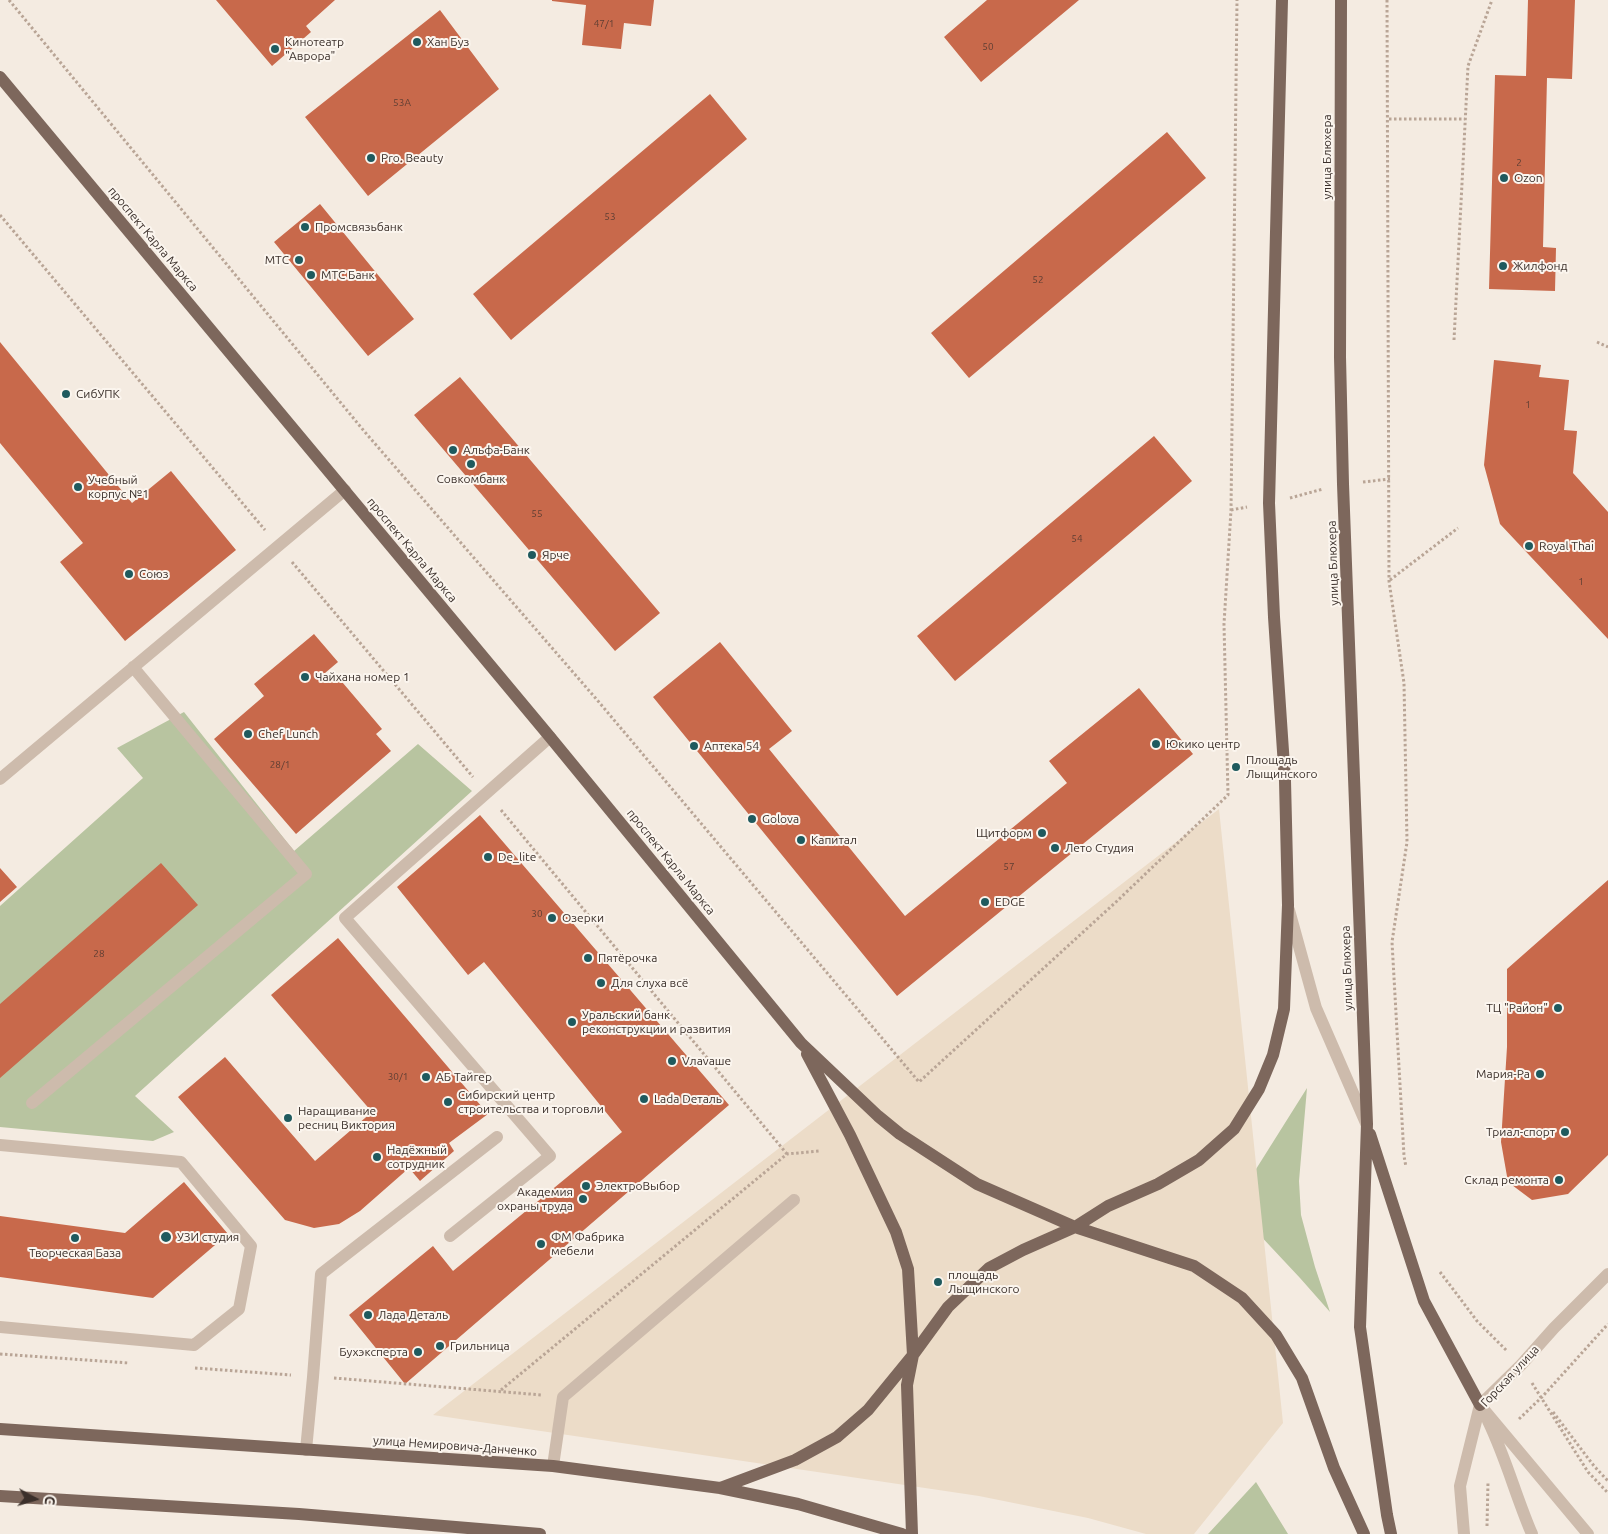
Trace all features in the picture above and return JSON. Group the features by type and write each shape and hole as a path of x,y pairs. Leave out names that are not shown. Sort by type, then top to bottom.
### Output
{"main road":[{"path":"720,1488 795,1460 838,1437 868,1410 913,1355 948,1307 989,1268 1023,1250 1075,1227 1108,1206 1158,1184 1199,1160 1234,1129 1259,1089 1275,1046 1284,1009 1288,905 1285,781 1274,617 1269,503 1282,0"},
{"name":"улица Блюхера","path":"1341,0 1340,357 1342,465 1367,1124"},
{"name":"проспект Карла Маркса","path":"0,77 550,737 801,1043"},
{"path":"801,1043 878,1116 900,1134 977,1184 1075,1227 1194,1266 1242,1298 1276,1334 1302,1378 1334,1468 1364,1534"},
{"path":"801,1043 850,1134 896,1232 908,1269 913,1355 908,1384 912,1534"},
{"path":"1367,1124 1424,1301 1480,1405"},
{"path":"1367,1124 1360,1327 1387,1515 1392,1534"},
{"name":"улица Немировича-Данченко","path":"0,1429 553,1466 720,1488 798,1504 902,1534"},
{"path":"0,1496 299,1514 540,1534"}],"street":[{"path":"0,779 344,490"},
{"path":"32,1103 306,874 133,667"},
{"path":"450,1236 550,1156 345,918 550,737"},
{"path":"1288,905 1316,1008 1367,1124"},
{"path":"306,1450 321,1274 497,1137"},
{"path":"0,1145 182,1162 251,1246 239,1309 194,1345 0,1327"},
{"path":"553,1466 563,1397 794,1200"},
{"name":"Горская улица","path":"1464,1534 1460,1486 1480,1405 1608,1274"},
{"path":"1480,1405 1588,1534"},
{"path":"1480,1405 1498,1442 1521,1509 1532,1534"}],"path":[{"path":"9,0 364,431 598,700 919,1082 1116,902 1228,795 1224,624 1231,510 1237,0"},
{"path":"1387,0 1390,580 1404,683 1407,842 1392,942 1404,1156 1408,1174"},
{"path":"1454,340 1468,66 1492,0"},
{"path":"1389,119 1465,119"},
{"path":"0,215 788,1154"},
{"path":"1597,342 1608,347"},
{"path":"1390,580 1458,528"},
{"path":"501,1390 788,1154 819,1151"},
{"path":"1438,1269 1442,1277 1477,1321 1521,1365"},
{"path":"1504,1433 1542,1397 1608,1324"},
{"path":"0,1354 137,1364"},
{"path":"186,1368 501,1390 563,1397"},
{"path":"1542,1397 1594,1466 1608,1481"},
{"path":"1542,1397 1588,1472 1608,1493"},
{"path":"1487,1534 1488,1477"}],"green space":[{"path":"184,712 294,851 418,744 472,791 135,1096 174,1132 153,1141 0,1127 0,906 143,778 117,748"},
{"path":"1307,1088 1299,1181 1301,1215 1330,1312 1256,1231 1246,1185"},
{"path":"1256,1482 1288,1534 1208,1534"}],"shaded area":[{"name":"площадь Лыщинского","path":"1219,809 1283,1423 1194,1534 1146,1534 1088,1518 979,1496 433,1415"}],"building":[{"name":"Кинотеатр \"Аврора\"","path":"216,0 335,0 306,26 311,32 272,66"},
{"path":"552,0 654,0 651,26 624,23 621,49 582,45 586,5"},
{"path":"987,0 1079,0 981,82 944,37"},
{"path":"1528,0 1575,0 1572,79 1547,78 1543,247 1556,248 1555,291 1489,289 1495,75 1526,76"},
{"path":"440,10 499,89 368,196 305,117"},
{"path":"710,94 747,139 511,340 473,294"},
{"path":"1167,132 1206,178 969,378 931,333"},
{"path":"320,204 414,319 368,356 274,242"},
{"name":"Учебный корпус №1","path":"0,342 132,503 171,471 236,550 125,641 60,562 83,543 0,443"},
{"path":"1494,360 1541,365 1539,377 1569,380 1564,430 1577,431 1573,473 1608,512 1608,639 1500,524 1484,465"},
{"path":"460,377 660,613 615,651 414,415"},
{"path":"1154,436 1192,481 955,681 917,636"},
{"path":"314,634 338,662 325,673 332,681 337,676 382,729 376,734 391,751 296,834 214,739 264,696 254,684"},
{"path":"720,642 792,731 769,749 905,916 1067,783 1049,761 1139,688 1193,754 897,996 653,697"},
{"path":"480,815 729,1105 405,1384 349,1315 433,1246 453,1271 622,1132 484,962 468,975 397,887"},
{"path":"161,863 198,905 0,1078 0,1004"},
{"path":"0,868 17,887 0,902"},
{"name":"ТЦ \"Район\"","path":"1608,880 1608,1155 1568,1194 1532,1200 1508,1182 1501,1142 1507,1047 1507,969"},
{"path":"338,938 488,1114 449,1143 454,1151 420,1181 409,1168 360,1211 339,1224 314,1228 285,1220 178,1097 225,1057 315,1161 372,1112 271,995"},
{"path":"184,1182 228,1234 153,1298 0,1277 0,1216 125,1233"}],"place":[{"name":"Хан Буз","path":"417,42"},
{"name":"Кинотеатр \"Аврора\"","path":"275,49"},
{"name":"Pro. Beauty","path":"371,158"},
{"name":"Ozon","path":"1504,178"},
{"name":"Промсвязьбанк","path":"305,227"},
{"name":"МТС","path":"299,260"},
{"name":"Жилфонд","path":"1503,266"},
{"name":"МТС Банк","path":"311,275"},
{"name":"СибУПК","path":"66,394"},
{"name":"Альфа-Банк","path":"453,450"},
{"name":"Совкомбанк","path":"471,464"},
{"name":"Учебный корпус №1","path":"78,487"},
{"name":"Royal Thai","path":"1529,546"},
{"name":"Ярче","path":"532,555"},
{"name":"Союз","path":"129,574"},
{"name":"Чайхана номер 1","path":"305,677"},
{"name":"Chef Lunch","path":"248,734"},
{"name":"Юкико центр","path":"1156,744"},
{"name":"Аптека 54","path":"694,746"},
{"name":"Площадь Лыщинского","path":"1236,767"},
{"name":"Golova","path":"752,819"},
{"name":"Щитформ","path":"1042,833"},
{"name":"Капитал","path":"801,840"},
{"name":"Лето Студия","path":"1055,848"},
{"name":"De_lite","path":"488,857"},
{"name":"EDGE","path":"985,902"},
{"name":"Озерки","path":"552,918"},
{"name":"Пятёрочка","path":"588,958"},
{"name":"Для слуха всё","path":"601,983"},
{"name":"ТЦ \"Район\"","path":"1558,1008"},
{"name":"Уральский банк реконструкции и развития","path":"572,1022"},
{"name":"Vлаvаше","path":"672,1061"},
{"name":"Мария-Ра","path":"1540,1074"},
{"name":"АБ Тайгер","path":"426,1077"},
{"name":"Lada Dеталь","path":"644,1099"},
{"name":"Сибирский центр строительства и торговли","path":"448,1102"},
{"name":"Наращивание ресниц Виктория","path":"288,1118"},
{"name":"Триал-спорт","path":"1565,1132"},
{"name":"Надёжный сотрудник","path":"377,1157"},
{"name":"Склад ремонта","path":"1559,1180"},
{"name":"ЭлектроВыбор","path":"586,1186"},
{"name":"Академия охраны труда","path":"583,1199"},
{"name":"УЗИ студия","path":"166,1237"},
{"name":"Творческая База","path":"75,1238"},
{"name":"ФМ Фабрика мебели","path":"541,1244"},
{"name":"площадь Лыщинского","path":"938,1282"},
{"name":"Лада Деталь","path":"368,1315"},
{"name":"Грильница","path":"440,1346"},
{"name":"Бухэксперта","path":"418,1352"}]}
